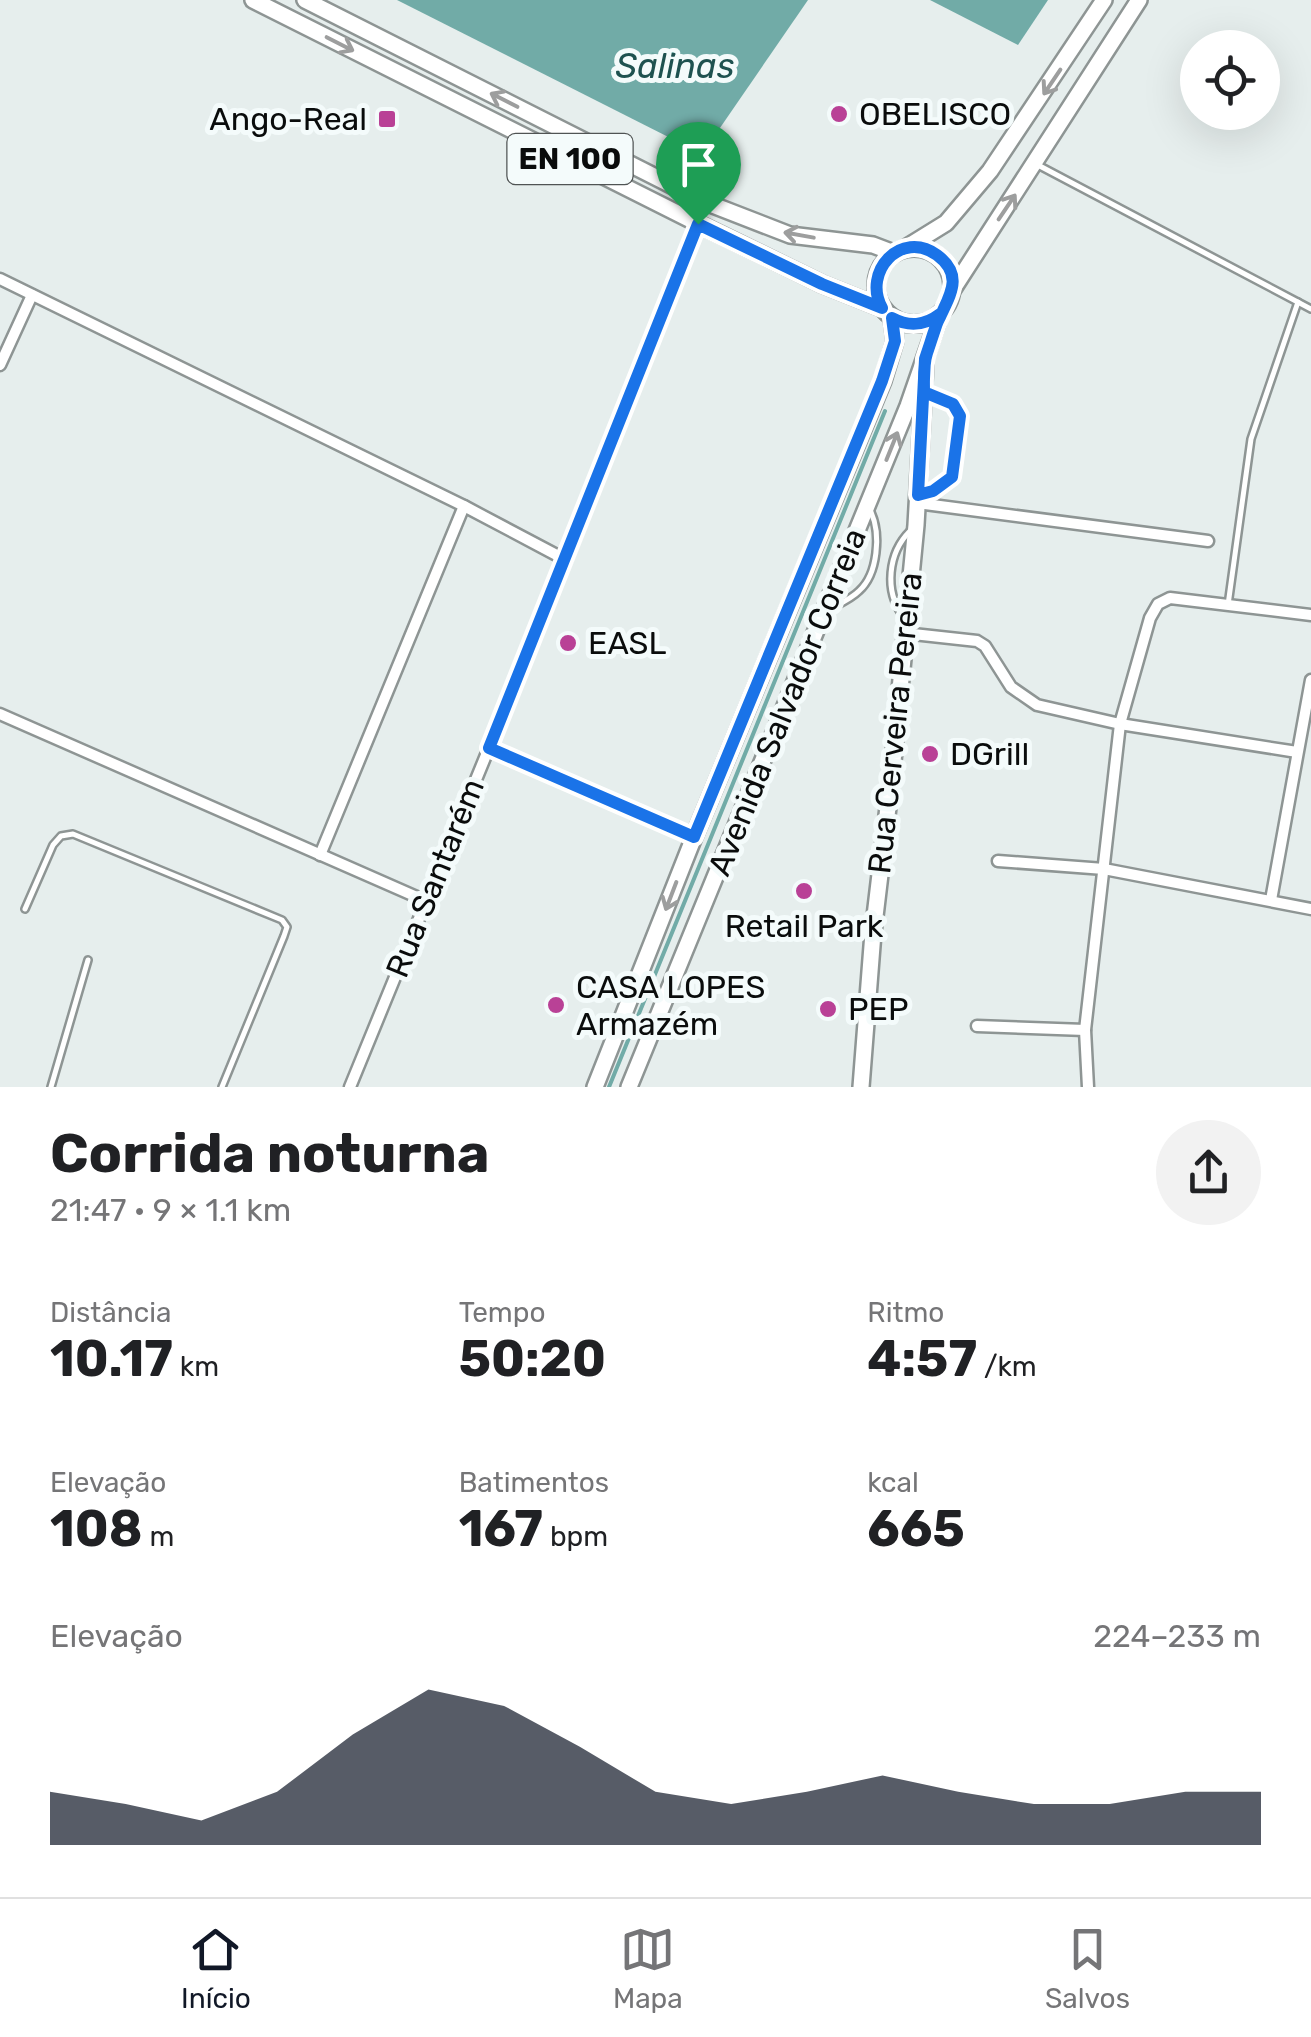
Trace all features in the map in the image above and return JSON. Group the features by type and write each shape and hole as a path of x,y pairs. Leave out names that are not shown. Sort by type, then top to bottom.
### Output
{"main road":[{"name":"EN 100","path":"253,0 906,324 920,324 940,314"},
{"name":"EN 100","path":"306,0 705,202 790,235 899,251 926,249 939,256 948,268 953,289"},
{"path":"887,313 876,294 876,278 882,264 946,223 990,171 1104,0"},
{"path":"940,314 1140,0"},
{"name":"Avenida Salvador Correia","path":"595,1087 882,381 895,341 887,313"},
{"name":"Avenida Salvador Correia","path":"629,1087 868,505 940,314"},
{"name":"Rua Cerveira Pereira","path":"860,1087 916,525 925,359"}],"street":[{"name":"Rua Santarém","path":"350,1087 566,560 698,224"},
{"path":"0,279 464,506 566,560"},
{"path":"0,364 32,295"},
{"path":"917,499 1208,541"},
{"path":"320,855 464,506"},
{"path":"1088,1087 1085,1030 1120,724 1150,618 1158,604 1170,598 1311,614"},
{"path":"904,626 984,646 1018,695 1037,704 1120,724 1297,752"},
{"path":"1271,900 1311,680"},
{"path":"0,714 426,901"},
{"path":"489,748 694,837"},
{"path":"998,861 1104,868 1311,909"},
{"path":"978,1026 1085,1030"}],"lane":[{"path":"1036,164 1311,309"},
{"path":"1228,605 1251,438 1298,302"},
{"path":"917,499 952,477 960,416 953,404 924,392"},
{"path":"823,614 866,583 878,539 868,505"},
{"path":"25,909 53,845 60,836 74,834 282,920 287,927 284,936 222,1087"},
{"path":"51,1087 88,960"}],"water":[{"name":"Salinas","path":"397,0 808,0 702,154"},
{"path":"930,0 1048,0 1018,45"}],"waterway":[{"path":"609,1087 885,411"}],"place":[{"name":"OBELISCO","path":"839,114"},
{"name":"Ango-Real","path":"387,119"},
{"name":"EASL","path":"568,643"},
{"name":"DGrill","path":"930,754"},
{"name":"Retail Park","path":"804,891"},
{"name":"CASA LOPES Armazém","path":"556,1005"},
{"name":"PEP","path":"828,1009"}],"route":[{"path":"698,224 489,748 694,837 882,381 895,341 892,318 920,324 940,314 925,359 918,495 933,491 952,477 960,416 953,404 924,392 925,359 953,289 948,268 939,256 926,249 911,248 887,258 875,286 882,308 822,284 698,224"}]}
